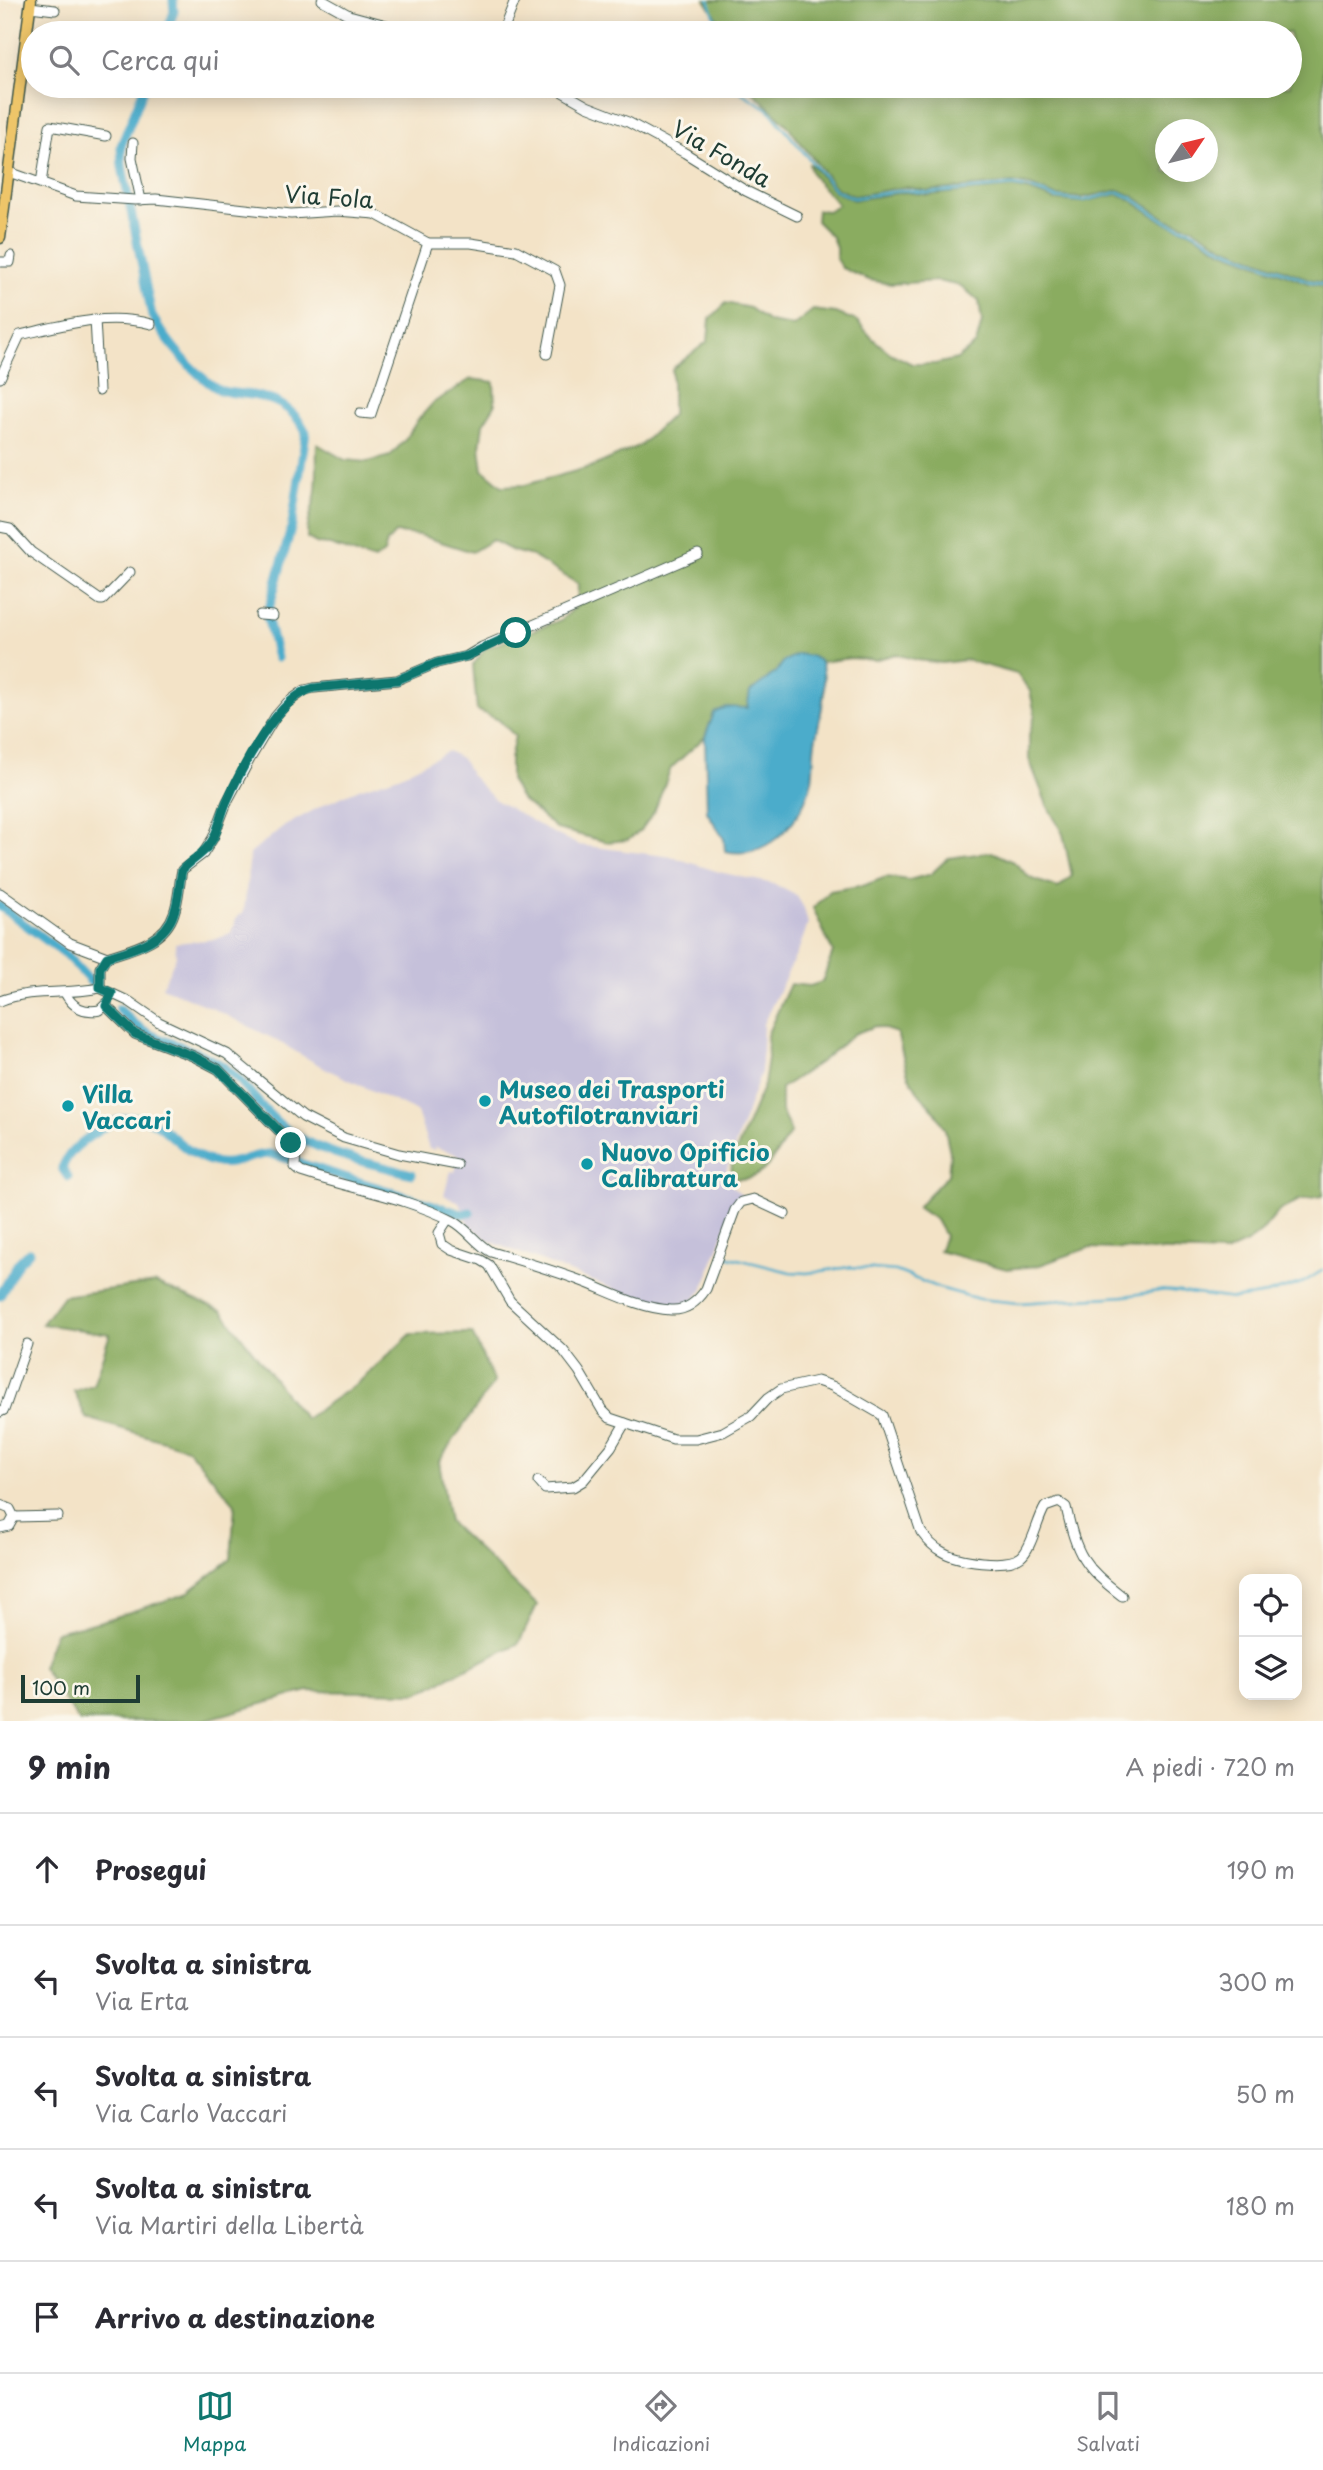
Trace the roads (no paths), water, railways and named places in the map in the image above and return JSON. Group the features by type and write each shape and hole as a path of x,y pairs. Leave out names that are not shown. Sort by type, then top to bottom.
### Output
{"main road":[{"path":"0,239 4,185 9,172 21,80"}],"street":[{"path":"321,0 349,15 371,21"},
{"path":"506,21 514,0"},
{"path":"31,4 55,10"},
{"name":"Via Fonda","path":"573,98 628,122 746,191 797,216"},
{"path":"41,183 50,127 106,135"},
{"path":"133,143 132,158 138,200"},
{"name":"Via Fola","path":"9,172 76,196 168,200 291,214 337,211 374,214 428,243 471,243 516,250 555,271 560,285 547,354"},
{"path":"360,413 371,414 428,243"},
{"path":"95,319 99,391"},
{"path":"0,378 20,335 95,319 137,320 151,324"},
{"path":"0,527 10,529 31,552 100,600 130,572"},
{"path":"100,988 100,968 107,957 147,943 167,927 173,917 182,870 203,854 213,838 227,802 275,717 287,703 305,690 397,680 437,663 467,656 482,647 698,554"},
{"path":"260,615 273,616"},
{"path":"0,893 70,943 107,957"},
{"path":"0,1001 26,994 65,993 100,988 159,1022 227,1055 303,1117 345,1138 399,1154 457,1166"},
{"path":"65,993 69,1001 84,1011 100,1010 106,1006 112,993"},
{"path":"106,1006 135,1034 193,1056 218,1069 291,1143 296,1168 301,1172 448,1219 467,1230 491,1252 561,1273 652,1306 672,1310 689,1306 699,1299 706,1289 739,1203 753,1199 785,1214"},
{"path":"448,1219 439,1233 442,1244 489,1265 510,1301 563,1350 610,1418 673,1439 696,1439 723,1432 751,1416 768,1398 781,1390 817,1381 832,1385 882,1415 921,1532 928,1542 942,1552 965,1560 1013,1561 1024,1554 1045,1507 1059,1502 1066,1507 1073,1540 1087,1566 1122,1596"},
{"path":"0,1412 4,1410 27,1344"},
{"path":"538,1481 545,1489 579,1485 598,1465 625,1423"},
{"path":"0,1505 10,1509 14,1517"},
{"path":"14,1517 58,1516"},
{"path":"0,1528 9,1526 14,1517"}],"water":[{"path":"798,654 811,656 821,662 824,682 812,780 807,795 792,822 782,834 769,843 756,850 725,851 724,839 707,812 705,737 714,713 726,707 747,708 750,692 776,672 784,661"}],"waterway":[{"path":"171,21 174,12 173,0"},
{"path":"709,0 716,21"},
{"path":"140,98 121,146 122,166 152,316 181,356 209,383 224,391 254,395 281,404 295,416 306,432 292,525 267,616 277,658"},
{"path":"750,98 768,109 835,190 853,198 905,190 928,193 1013,186 1056,198 1082,201 1119,192 1165,221 1190,230 1224,249 1323,284"},
{"path":"0,906 66,955 92,983"},
{"path":"119,1009 147,1033 221,1065 239,1080 277,1122 300,1138 330,1152 412,1174"},
{"path":"68,1177 62,1168 84,1140 117,1121 134,1117 161,1127 200,1157 218,1163 231,1163 271,1154 462,1214 470,1212"},
{"path":"0,1296 18,1263 29,1252"},
{"path":"722,1255 790,1272 807,1273 850,1267 896,1271 939,1288 979,1299 1019,1303 1125,1296 1165,1290 1234,1299 1267,1294 1304,1282 1323,1270"}],"place":[{"name":"Museo dei Trasporti Autofilotranviari","path":"485,1101"},
{"name":"Villa Vaccari","path":"68,1106"},
{"name":"Nuovo Opificio Calibratura","path":"587,1164"}]}
